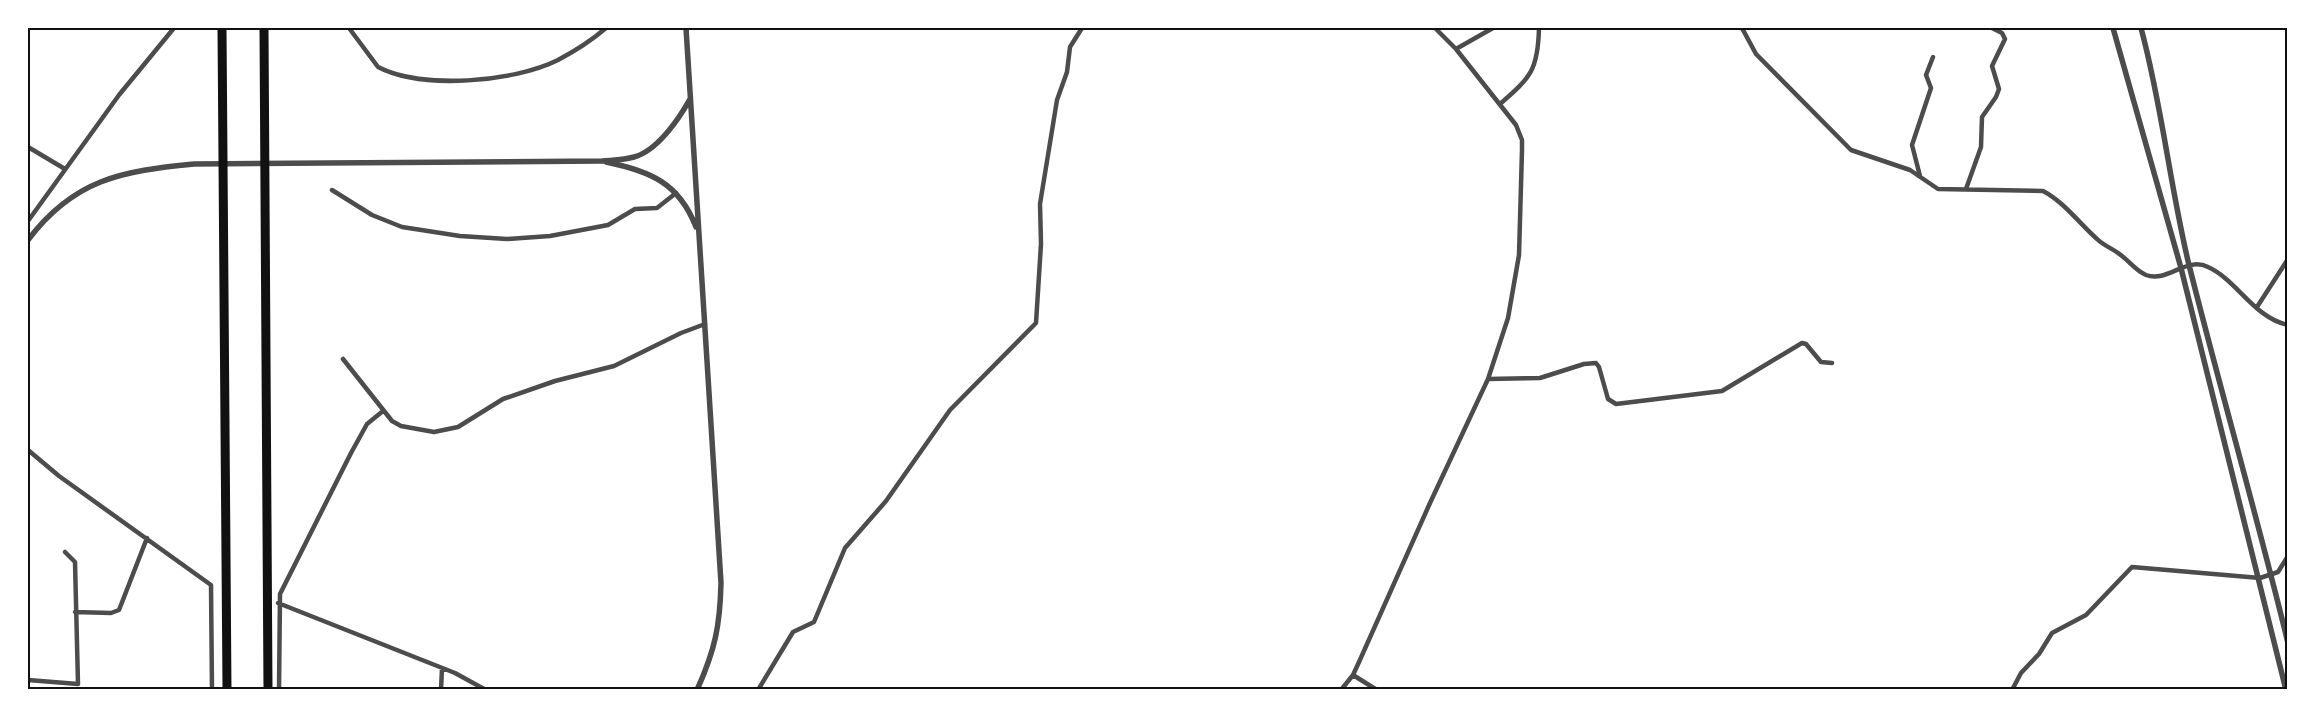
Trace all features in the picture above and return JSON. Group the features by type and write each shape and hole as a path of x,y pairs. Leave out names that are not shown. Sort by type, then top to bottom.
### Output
{"highway":[{"path":"222,28 227,690"},
{"path":"264,28 268,690"}],"street":[{"path":"28,220 119,95 174,28"},
{"path":"349,28 378,67 404,76 453,81 480,80 537,68 557,60 590,41 606,28"},
{"path":"686,28 721,583 720,624 708,664 697,690"},
{"path":"758,690 793,632 814,622 845,548 886,501 950,410 979,378 1036,324 1041,244 1040,204 1057,100 1068,72 1070,47 1082,28"},
{"path":"1341,690 1353,675 1488,379 1510,308 1519,255 1522,140 1516,125 1500,104 1456,49 1435,28"},
{"path":"1456,49 1493,28"},
{"path":"1500,104 1532,72 1539,45 1539,28"},
{"path":"1742,28 1756,54 1844,145 1858,154 1910,170 1938,189 2043,191 2057,200 2097,239 2123,256 2139,272 2156,276 2189,264 2207,266 2257,308 2275,320 2288,324"},
{"path":"1966,189 1983,142 1982,117 1996,97 1999,89 1992,66 2005,39 2002,33 1992,28"},
{"path":"2113,28 2181,268 2260,578 2286,690"},
{"path":"2141,28 2149,56 2170,178 2189,264 2288,643"},
{"path":"1920,176 1912,144 1931,88 1926,75 1933,57"},
{"path":"28,240 63,204 105,179 148,169 194,164 602,161 635,157 669,132 678,121 690,99"},
{"path":"28,147 66,169"},
{"path":"602,161 636,168 652,175 676,193 692,217 699,234"},
{"path":"332,190 372,215 402,227 460,236 507,239 550,236 608,225 635,209 657,208 676,193"},
{"path":"2257,308 2288,259"},
{"path":"343,359 392,422 401,426 434,432 458,427 503,399 555,381 614,366 681,333 705,324"},
{"path":"1488,379 1540,378 1590,362 1599,367 1608,400 1616,404 1722,391 1802,343 1806,344 1821,362 1832,363"},
{"path":"279,690 278,603 280,594 367,424 383,411"},
{"path":"28,450 59,476 211,586 212,690"},
{"path":"75,612 111,613 119,610 147,538"},
{"path":"65,552 75,562 75,612 79,690"},
{"path":"2012,690 2021,673 2039,654 2049,636 2086,616 2132,567 2260,578 2278,572 2288,556"},
{"path":"278,603 442,668 486,690"},
{"path":"441,690 442,668"},
{"path":"1353,675 1377,690"},
{"path":"28,680 78,684"}]}
